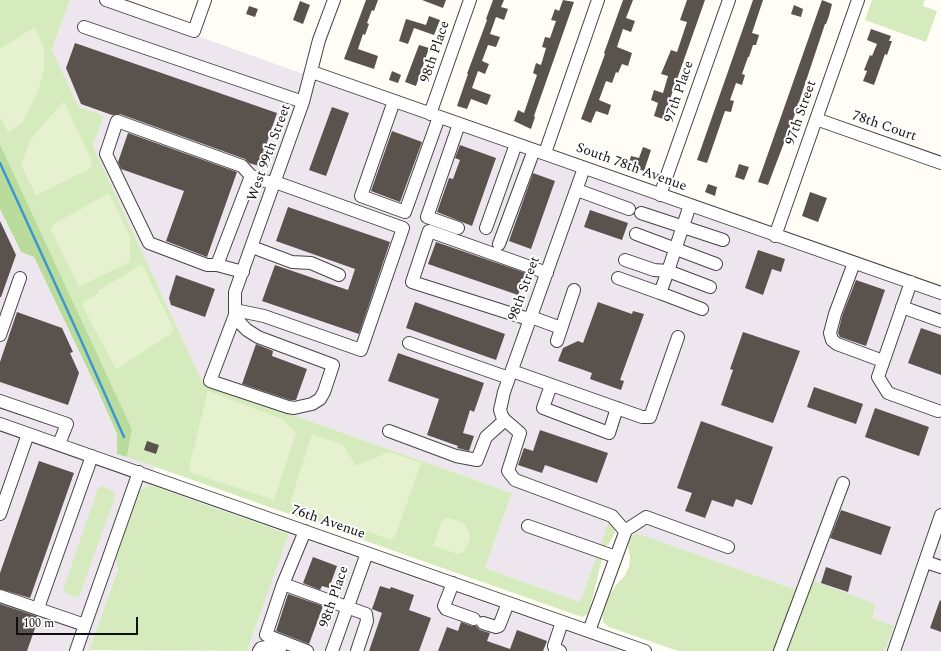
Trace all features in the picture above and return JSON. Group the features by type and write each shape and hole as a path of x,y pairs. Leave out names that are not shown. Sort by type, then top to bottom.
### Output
{"street":[{"path":"106,0 194,31 205,0"},
{"name":"West 99th Street","path":"235,312 240,324 258,338 333,365 324,392 320,399 312,404 294,408 210,381 235,312 235,292 304,102 319,40 334,0"},
{"name":"98th Place","path":"394,102 360,196 405,212 470,0"},
{"path":"499,244 539,151 598,0"},
{"name":"97th Place","path":"660,194 728,0"},
{"name":"97th Street","path":"775,236 858,0"},
{"path":"84,27 304,102"},
{"name":"South 78th Avenue","path":"312,72 394,102 539,151 775,236 941,293"},
{"name":"78th Court","path":"816,119 941,163"},
{"path":"235,312 264,316 361,350 404,228 251,176 242,166 117,121 106,154 149,243 208,265 217,265 242,272"},
{"path":"458,228 426,217 459,124"},
{"path":"486,228 516,144"},
{"name":"98th Street","path":"505,420 500,410 510,375 584,168"},
{"path":"217,265 251,176"},
{"path":"577,190 629,209"},
{"path":"660,293 690,205"},
{"path":"641,213 723,240"},
{"path":"547,273 429,231 412,282 525,318 531,317 561,328"},
{"path":"636,234 716,264"},
{"path":"252,247 292,262 311,263 339,275"},
{"path":"625,260 654,270 668,271 710,287"},
{"path":"854,263 835,314 830,333 832,340 837,344 883,361"},
{"path":"0,335 20,278"},
{"path":"618,278 702,309"},
{"path":"910,282 878,376 888,393 938,411"},
{"path":"557,341 574,290"},
{"path":"902,307 941,321"},
{"path":"409,343 510,375 551,385 642,417 650,417 678,337"},
{"path":"551,385 543,408 609,433 618,408"},
{"path":"0,401 67,424 59,444"},
{"path":"389,431 456,456 477,460 486,437 505,420 520,433 508,471 516,480 612,516 625,531"},
{"name":"76th Avenue","path":"0,424 646,651"},
{"path":"0,514 28,434"},
{"path":"38,608 92,456"},
{"path":"76,651 139,472"},
{"path":"780,651 843,484"},
{"path":"894,651 941,515"},
{"path":"589,631 625,531 646,517 728,547"},
{"path":"528,526 616,557"},
{"path":"305,531 283,584 266,635 307,651"},
{"name":"98th Place","path":"332,651 367,553"},
{"path":"926,562 941,568"},
{"path":"453,583 444,606 446,609 478,621 496,627 499,626 508,603"},
{"path":"283,584 366,614 368,621 357,651"},
{"path":"0,596 85,624"},
{"path":"560,651 555,649 554,646 562,622"},
{"path":"259,651 261,648 266,647 280,651"}],"shaded area":[{"path":"70,0 97,0 415,114 941,298 941,651 884,651 893,626 872,618 876,605 806,593 609,524 580,602 485,568 512,493 203,383 93,146 104,116 79,107 52,50"},
{"path":"0,209 20,251 34,257 117,434 117,453 155,467 150,485 139,491 115,557 118,568 89,650 91,651 0,651"},
{"path":"289,534 622,651 247,651"}],"green space":[{"path":"0,0 70,0 52,50 79,107 104,116 93,146 203,383 512,493 485,568 580,602 597,555 602,559 587,615 582,617 127,457 132,429 0,144"},
{"path":"872,0 925,0 923,6 937,11 926,42 865,20"},
{"path":"35,27 44,48 44,68 38,91 22,123 8,132 0,117 0,49"},
{"path":"62,103 65,104 92,161 90,169 36,195 21,165 30,140"},
{"path":"0,144 132,429 127,457 117,454 117,434 34,257 21,252 0,209"},
{"path":"109,193 130,237 130,262 79,287 51,230 54,224"},
{"path":"142,264 173,328 171,334 116,369 83,307 84,302 99,293 98,291"},
{"path":"208,391 282,419 296,433 274,500 192,473 189,468"},
{"path":"312,434 343,445 356,466 389,452 421,463 395,537 391,540 290,503"},
{"path":"150,485 289,534 247,651 89,650 118,569 115,557 125,524 139,491"},
{"path":"103,486 113,491 115,495 114,500 80,594 78,597 74,597 63,590 98,488"},
{"path":"447,518 459,521 465,525 469,531 470,538 468,545 464,551 459,554 433,546 442,520"},
{"path":"608,523 615,526 615,533 605,547 600,548"},
{"path":"636,533 797,590 773,651 678,651 609,627 603,622 603,612 609,596 616,585 624,577 629,567 630,557 628,548 630,537"},
{"path":"811,580 876,604 872,618 894,626 884,651 786,651"}],"building":[{"path":"366,0 378,0 374,11 372,10 367,23 369,24 365,35 363,34 358,49 378,56 374,69 344,59"},
{"path":"422,0 446,0 443,8"},
{"path":"493,0 504,0 501,7 508,9 504,20 496,17 490,34 500,37 496,47 488,45 482,61 489,64 485,74 478,71 472,88 491,95 487,105 471,99 467,109 457,106"},
{"path":"563,0 574,2 534,116 531,129 514,121 518,110 524,113 537,75 533,73 536,63 541,65 546,48 542,47 545,37 550,38 556,21 551,20 555,9 559,11"},
{"path":"623,0 633,0 626,18 635,21 631,32 623,29 617,47 632,53 628,66 622,64 618,73 616,72 612,83 606,81 599,100 611,105 608,115 596,111 591,123 581,119"},
{"path":"687,0 705,0 663,119 654,116 658,103 651,100 654,90 663,93 668,76 661,74 671,50 677,52 687,22 680,20"},
{"path":"753,0 763,0 752,33 759,35 756,45 753,45 742,74 745,75 742,85 736,83 730,100 734,101 731,112 725,111 707,163 697,160"},
{"path":"822,0 832,4 795,114 768,185 758,182"},
{"path":"300,1 310,5 303,24 293,20"},
{"path":"794,5 803,9 801,17 791,14"},
{"path":"249,6 258,9 255,17 246,14"},
{"path":"429,16 440,20 434,35 414,28 408,44 399,41 406,19 426,25"},
{"path":"871,29 891,36 889,41 892,41 887,55 885,54 874,85 863,81 867,71 864,70 870,55 872,56 877,44 867,40"},
{"path":"75,43 277,113 259,166 249,163 245,159 120,114 112,115 81,104 66,68"},
{"path":"419,45 429,48 416,86 405,82"},
{"path":"392,71 401,75 398,83 389,80"},
{"path":"332,107 349,113 326,176 309,170"},
{"path":"392,131 422,142 400,202 371,191"},
{"path":"128,133 237,172 207,257 166,241 184,191 121,169 118,162"},
{"path":"460,145 496,158 472,226 437,212 449,178 453,179 460,160 455,158"},
{"path":"643,147 651,150 644,171 628,166 631,156 639,158"},
{"path":"739,164 749,167 744,180 735,177"},
{"path":"533,173 555,181 531,249 509,241"},
{"path":"708,184 717,187 715,196 705,192"},
{"path":"810,192 827,198 818,222 802,216"},
{"path":"288,207 390,242 359,334 262,301 275,265 348,290 355,269 276,241"},
{"path":"590,210 628,223 622,240 584,227"},
{"path":"0,221 16,255 1,297 0,297"},
{"path":"436,242 526,273 518,295 428,264"},
{"path":"758,250 785,259 781,272 772,269 763,295 745,288"},
{"path":"176,275 215,289 205,317 171,305 169,298"},
{"path":"856,280 885,290 866,346 840,337 838,333 842,316"},
{"path":"415,302 505,334 496,360 406,328"},
{"path":"598,302 632,314 633,311 644,314 620,380 624,381 621,390 590,379 592,373 558,361 563,348 578,341 583,343"},
{"path":"17,312 62,328 73,352 70,353 79,373 68,405 0,382 0,362"},
{"path":"921,328 941,335 941,375 908,363"},
{"path":"743,332 800,351 773,423 721,405 733,370 730,369"},
{"path":"256,344 273,351 272,356 307,369 296,400 290,400 242,384"},
{"path":"398,353 484,383 474,412 470,410 463,433 474,436 469,451 457,448 458,446 427,435 439,399 388,381"},
{"path":"814,387 863,404 856,424 807,407"},
{"path":"875,408 929,427 919,456 865,437"},
{"path":"701,421 773,447 752,505 736,499 733,507 712,500 705,518 685,511 692,493 677,488"},
{"path":"540,430 608,453 597,483 545,465 542,473 518,465 524,448 533,451"},
{"path":"147,441 159,445 156,454 144,450"},
{"path":"39,461 74,473 30,598 0,589 0,573"},
{"path":"841,510 891,527 881,555 830,538"},
{"path":"313,557 337,566 329,588 322,586 320,590 303,583"},
{"path":"826,567 852,576 848,592 821,583"},
{"path":"380,586 390,589 391,587 414,595 409,610 431,618 419,651 369,651 382,613 372,609"},
{"path":"288,594 323,606 309,644 276,631"},
{"path":"940,600 941,601 941,632 930,628"},
{"path":"0,604 39,617 27,651 0,651"},
{"path":"461,622 476,626 480,630 490,633 487,641 510,649 517,630 547,641 543,651 438,651 447,627 458,631"}],"waterway":[{"path":"0,163 124,437"}]}
